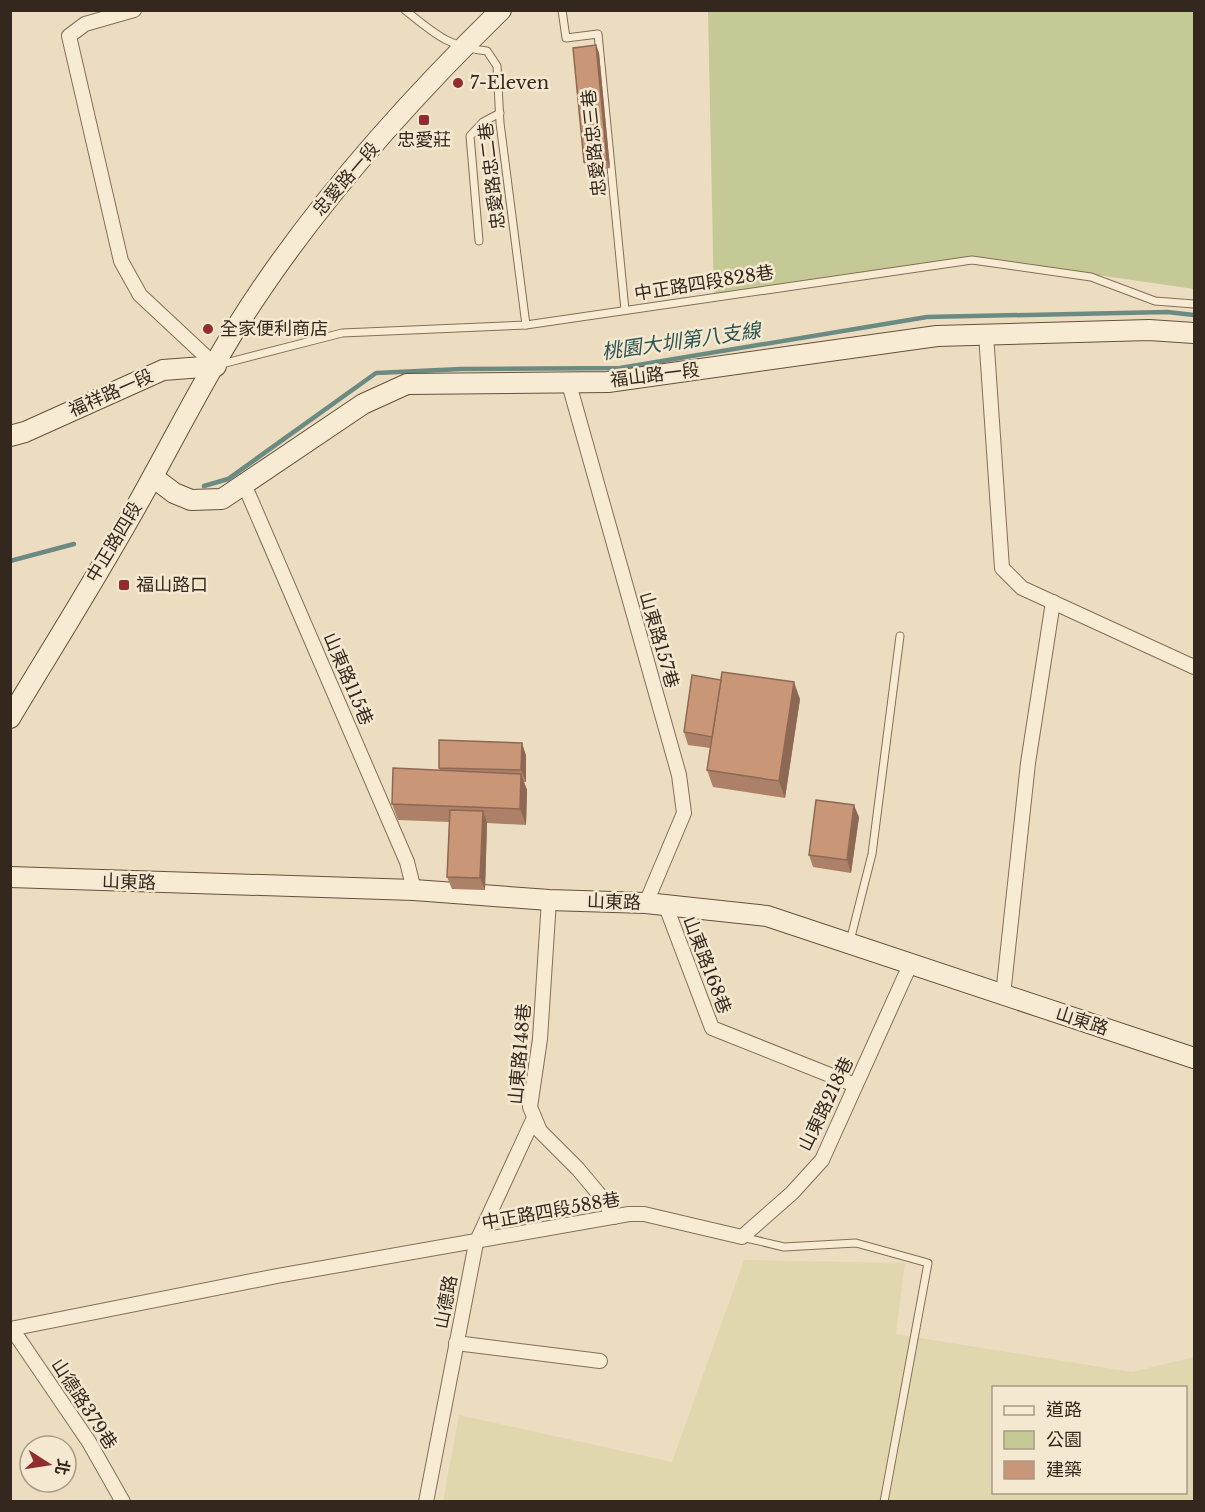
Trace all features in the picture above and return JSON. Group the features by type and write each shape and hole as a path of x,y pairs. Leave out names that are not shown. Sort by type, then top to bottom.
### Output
{"street":[{"path":"134,10 85,24 69,36 121,261 140,295 216,366"},
{"name":"忠愛路一段","path":"216,366 260,290 312,217 462,49 501,10"},
{"name":"福山路一段","path":"153,477 174,494 191,500 222,499 363,404 407,384 608,382 937,336 1149,330 1194,333"},
{"path":"986,334 1002,568 1022,588 1194,667"},
{"name":"福祥路一段","path":"10,436 25,432 163,370 216,366"},
{"name":"中正路四段","path":"10,718 153,477 187,410 216,366"},
{"name":"山東路157巷","path":"569,384 679,775 684,813 656,903"},
{"name":"山東路115巷","path":"244,484 407,861 414,890"},
{"path":"1003,995 1028,763 1053,602"},
{"name":"山東路","path":"10,878 414,890 549,900 656,903 767,916 1194,1058"},
{"name":"山東路148巷","path":"549,900 540,1039 530,1107 533,1120 540,1131 603,1199 614,1217"},
{"name":"山東路168巷","path":"656,903 712,1028 855,1085"},
{"name":"山東路218巷","path":"742,1237 792,1193 822,1160 910,965"},
{"name":"山德路","path":"426,1502 476,1243 533,1120"},
{"name":"中正路四段588巷","path":"11,1329 277,1276 476,1243 614,1217 644,1214 742,1237"},
{"name":"山德路379巷","path":"11,1329 89,1442 123,1502"},
{"path":"456,1343 600,1361"}],"lane":[{"path":"405,10 444,40 462,49"},
{"name":"忠愛路忠三巷","path":"562,10 566,38 598,34 625,310"},
{"name":"忠愛路忠二巷","path":"462,49 487,51 497,66 500,113 526,325"},
{"path":"479,241 470,136 483,122 500,113"},
{"name":"中正路四段828巷","path":"216,366 342,333 526,325 972,260 1091,277 1155,301 1194,304"},
{"path":"849,944 872,854 900,636"},
{"name":"中正路四段588巷","path":"742,1237 783,1247 856,1243 928,1263 884,1502"}],"shaded area":[{"path":"744,1260 905,1263 896,1334 1132,1372 1194,1357 1194,1501 443,1502 459,1415 672,1462"}],"green space":[{"path":"708,11 1194,11 1194,289 1000,261 961,260 714,298"}],"building":[{"path":"596,45 607,160 584,162 573,48"},
{"path":"722,672 794,682 779,781 707,770"},
{"path":"692,675 721,680 712,737 684,732"},
{"path":"439,740 522,743 521,770 439,768"},
{"path":"393,768 521,774 520,809 392,804"},
{"path":"816,800 854,805 847,860 809,855"},
{"path":"450,810 483,811 480,878 447,877"}],"waterway":[{"name":"桃園大圳第八支線","path":"204,486 228,479 376,373 461,369 620,368 927,317 1167,312 1194,315"},
{"name":"桃園大圳第八支線","path":"10,561 74,544"}],"place":[{"name":"7-Eleven","path":"458,83"},
{"name":"忠愛莊","path":"424,120"},
{"name":"全家便利商店","path":"208,329"},
{"name":"福山路口","path":"124,585"}]}
